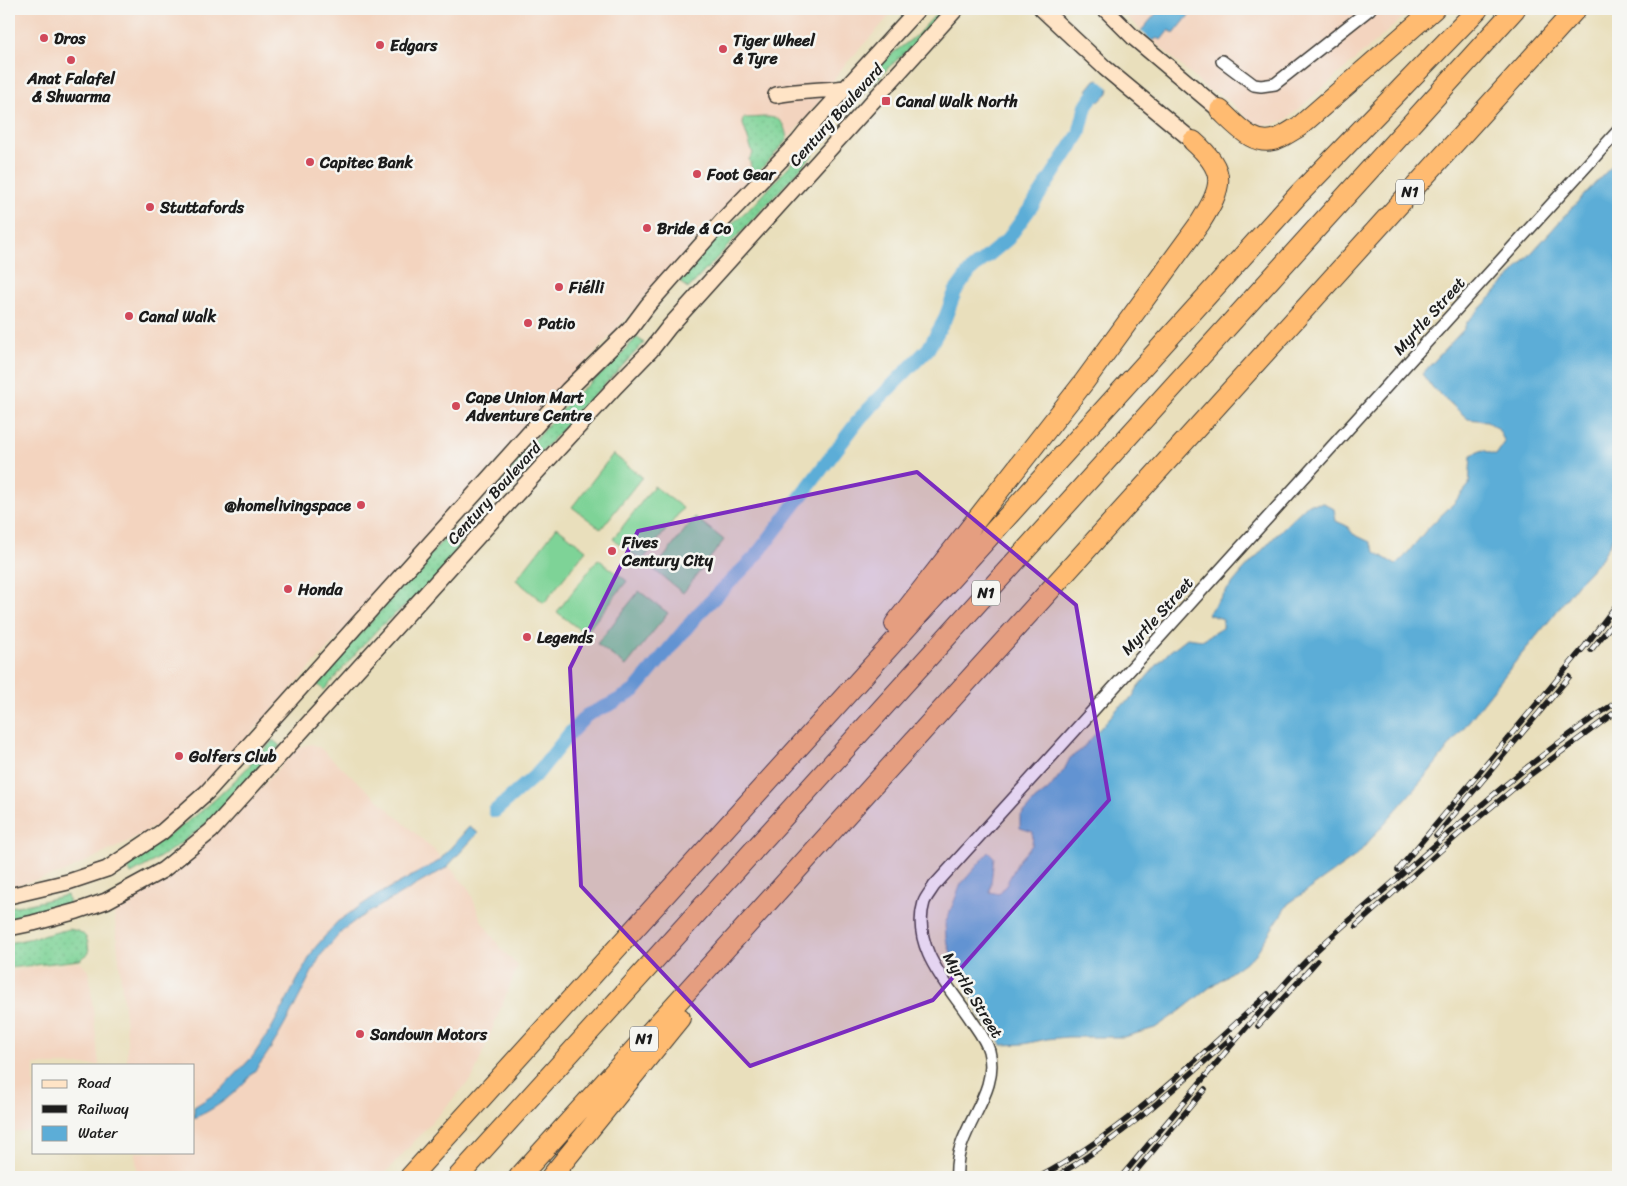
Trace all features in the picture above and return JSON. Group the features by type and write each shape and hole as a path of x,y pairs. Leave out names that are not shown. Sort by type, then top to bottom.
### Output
{"highway":[{"path":"1218,108 1254,139 1270,141 1278,139 1300,126 1434,9"},
{"path":"410,1177 1299,194 1478,9"},
{"name":"N1","path":"458,1177 1515,9"},
{"name":"N1","path":"519,1177 1576,9"},
{"path":"762,789 852,678 1084,382 1200,223 1214,200 1219,180 1211,160 1191,139"},
{"path":"551,1177 674,1025 769,901"}],"main road":[{"name":"Century Boulevard","path":"9,896 68,882 107,868 162,832 207,792 568,390 630,330 648,305 724,219 798,142 918,9"},
{"name":"Century Boulevard","path":"9,928 77,911 106,900 163,870 211,831 494,518 651,350 669,327 956,9"},
{"path":"1042,9 1105,68 1191,139"},
{"path":"1104,9 1133,37 1218,108"},
{"path":"776,95 796,91 846,88"}],"street":[{"path":"1222,61 1254,85 1275,84 1370,9"},
{"name":"Myrtle Street","path":"957,1177 958,1156 962,1141 988,1086 990,1061 989,1052 983,1038 960,1002 945,983 925,946 922,932 922,916 925,901 934,886 1618,131"}],"highlighted area":[{"path":"917,472 1076,605 1109,800 933,1000 750,1066 581,886 570,668 638,531"}],"shaded area":[{"path":"9,9 896,9 843,67 811,113 787,140 204,786 168,820 123,844 62,873 9,887"},
{"path":"1118,9 1413,9 1286,120 1272,125 1261,125 1249,120 1218,93 1209,91"},
{"path":"312,744 320,748 434,850 469,889 482,922 502,950 518,966 473,1077 382,1177 138,1177 135,1154 195,1154 195,1064 127,1064 127,1037 114,911 120,900 231,820 296,749"},
{"path":"80,962 89,971 99,1064 32,1064 32,1130 9,1132 9,971"}],"green space":[{"path":"941,9 948,9 919,41 890,66 854,104 846,97 866,73 916,36"},
{"path":"767,117 778,120 785,130 787,140 754,177 749,159 753,154 742,121 744,118"},
{"path":"805,148 813,155 688,289 680,281 722,232 756,203"},
{"path":"637,337 644,343 503,492 495,484 575,395 606,370"},
{"path":"613,454 642,477 601,529 572,507"},
{"path":"654,486 683,508 642,561 613,539"},
{"path":"695,517 724,540 683,593 654,570"},
{"path":"557,527 586,550 544,603 516,580"},
{"path":"453,529 462,536 457,549 439,575 378,629 324,690 316,683"},
{"path":"598,559 627,581 585,634 557,612"},
{"path":"639,591 668,613 626,666 597,644"},
{"path":"273,740 280,746 228,805 177,846 131,874 127,865 209,805"},
{"path":"67,895 69,905 33,917 9,921 9,907"},
{"path":"69,929 83,934 87,939 89,953 80,960 9,968 9,943"}],"water":[{"path":"1160,9 1194,9 1174,34 1169,30 1161,40 1158,38 1152,41 1109,88 1108,93 1099,102 1087,90 1095,80 1099,79"},
{"path":"1618,160 1618,530 1601,559 1578,583 1429,772 1357,855 1288,904 1255,955 1155,1028 1124,1037 1068,1037 1024,1044 1002,1045 980,1016 971,995 975,985 968,973 953,959 946,939 945,924 961,884 989,852 994,857 990,892 999,894 1019,860 1032,845 1033,832 1020,828 1020,817 1034,801 1048,790 1064,770 1070,758 1081,750 1118,708 1132,698 1138,687 1169,652 1187,638 1202,640 1222,628 1223,619 1207,614 1242,572 1308,504 1324,503 1334,509 1336,521 1347,526 1353,534 1370,542 1375,552 1396,565 1428,528 1454,503 1469,485 1471,455 1483,450 1496,455 1505,442 1498,429 1487,421 1468,419 1431,386 1422,374 1464,329 1467,322"},
{"path":"469,827 478,833 446,868 359,918 344,929 321,955 284,1026 255,1070 238,1089 218,1105 195,1117 195,1106 221,1090 253,1056 271,1029 314,949 337,922 372,898 439,861"}],"pier":[{"path":"1140,30 1154,43 1111,90 1097,77"}],"waterway":[{"path":"495,811 538,773 587,715 634,691 698,614 755,557 861,417 928,349 944,321 955,292 970,271 1008,239 1034,203 1079,134 1086,106 1093,96"}],"railway":[{"path":"1398,870 1585,646 1618,603"},
{"path":"1591,650 1618,617"},
{"path":"1436,836 1569,677"},
{"path":"1121,1177 1245,1029 1314,953 1506,784 1561,741 1618,701"},
{"path":"1356,926 1459,834 1530,775 1618,710"},
{"path":"1258,1026 1317,961"},
{"path":"1039,1177 1071,1159 1159,1093 1268,994"},
{"path":"1055,1177 1124,1130 1231,1038"},
{"path":"1131,1177 1205,1089"}],"place":[{"name":"Dros","path":"44,38"},
{"name":"Edgars","path":"380,45"},
{"name":"Tiger Wheel & Tyre","path":"723,49"},
{"name":"Anat Falafel & Shwarma","path":"71,60"},
{"name":"Canal Walk North","path":"886,101"},
{"name":"Capitec Bank","path":"310,162"},
{"name":"Foot Gear","path":"697,174"},
{"name":"Stuttafords","path":"150,207"},
{"name":"Bride & Co","path":"647,228"},
{"name":"Fiélli","path":"559,287"},
{"name":"Canal Walk","path":"129,316"},
{"name":"Patio","path":"528,323"},
{"name":"Cape Union Mart Adventure Centre","path":"456,406"},
{"name":"@homelivingspace","path":"361,505"},
{"name":"Fives Century City","path":"612,551"},
{"name":"Honda","path":"288,589"},
{"name":"Legends","path":"527,637"},
{"name":"Golfers Club","path":"179,756"},
{"name":"Sandown Motors","path":"360,1034"}]}
